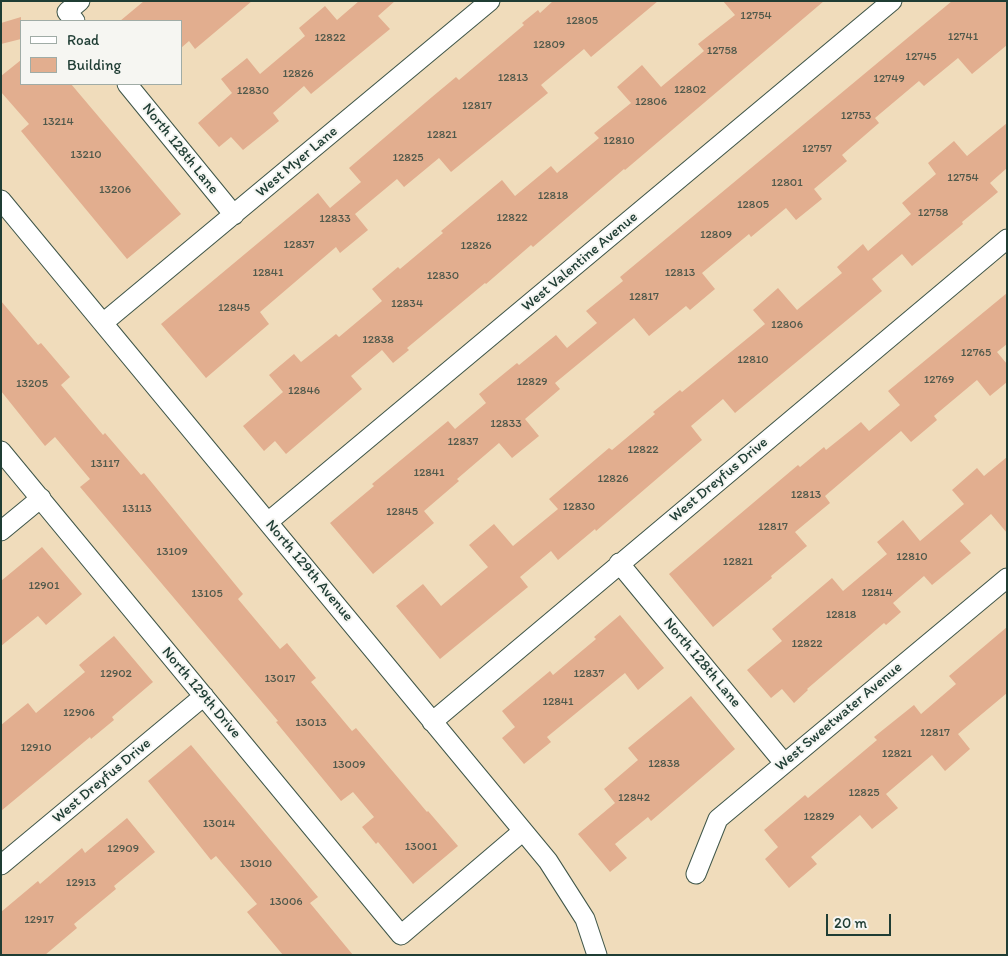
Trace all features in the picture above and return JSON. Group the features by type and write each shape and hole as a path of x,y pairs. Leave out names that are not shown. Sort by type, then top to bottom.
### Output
{"street":[{"name":"West Myer Lane","path":"103,323 490,1"},
{"name":"West Valentine Avenue","path":"268,522 892,1"},
{"name":"North 128th Lane","path":"128,85 234,215"},
{"name":"North 129th Avenue","path":"1,200 548,862 585,920 597,955"},
{"name":"West Dreyfus Drive","path":"432,722 1007,239"},
{"name":"North 129th Drive","path":"1,451 401,935 523,831"},
{"path":"1,531 41,498"},
{"name":"North 128th Lane","path":"619,563 784,763"},
{"name":"West Sweetwater Avenue","path":"696,874 718,819 1007,578"},
{"name":"West Dreyfus Drive","path":"1,865 204,696"}],"building":[{"path":"144,1 252,1 195,49 189,41 182,47 182,20 121,20"},
{"path":"359,1 395,1 378,16 390,29 311,94 304,86 273,113 279,121 243,150 231,137 219,147 198,123 232,93 221,79 247,58 260,74 305,36 299,28 325,6 337,20"},
{"path":"553,1 658,1 591,57 584,49 541,85 548,93 451,172 439,158 404,187 397,179 355,214 368,230 340,253 336,247 260,312 269,324 206,378 161,324 318,193 330,208 361,182 349,168 456,77 459,80 524,25 522,23 538,10 540,13"},
{"path":"723,1 824,1 533,247 531,245 407,348 409,350 393,363 382,350 351,376 362,389 286,454 275,441 264,451 243,426 283,392 269,375 294,354 301,362 336,334 339,337 382,301 372,289 398,267 400,269 443,233 441,231 502,180 515,196 551,166 557,173 599,138 594,133 631,103 617,87 642,65 661,87 704,51 698,44 735,15"},
{"path":"952,1 1007,1 1007,45 972,74 958,58 924,86 919,81 875,118 879,123 842,155 847,161 814,189 822,199 796,220 786,208 751,237 749,234 702,273 715,289 690,310 686,306 649,336 634,318 555,383 560,389 525,419 539,436 512,458 499,443 457,479 459,481 424,511 434,523 373,574 330,523 374,486 372,484 448,421 455,429 486,403 479,394 517,363 519,365 556,335 567,348 597,323 586,311 623,281 620,277"},
{"path":"21,17 20,39 1,44 1,23"},
{"path":"20,61 20,85 72,85 181,214 127,259 21,131 29,124 1,92 1,76"},
{"path":"1007,123 1007,168 990,183 998,192 912,266 902,254 872,279 882,291 735,413 723,399 691,426 702,440 596,531 595,529 558,560 551,551 520,577 528,587 440,659 396,606 423,584 441,606 488,567 469,545 494,524 513,546 558,509 549,499 609,448 612,450 680,390 682,392 765,324 753,310 778,288 797,310 842,273 837,267 863,244 868,251 911,214 902,203 936,174 928,163 954,141 967,156"},
{"path":"1007,293 1007,344 997,352 1007,364 1007,382 990,396 977,380 934,416 937,420 911,442 901,431 825,496 830,503 795,532 807,546 713,627 669,574 798,465 800,467 824,447 826,450 861,422 869,431 900,405 888,391"},
{"path":"1,301 38,345 41,343 70,377 61,385 103,435 105,433 141,475 144,473 243,594 238,599 280,649 287,643 316,678 311,682 352,731 356,728 458,846 413,884 378,842 376,844 362,827 374,817 353,792 341,801 276,722 278,721 80,487 90,479 55,437 45,446 1,391"},
{"path":"1007,457 1007,533 991,514 960,541 971,553 932,585 924,576 893,603 901,612 886,625 884,623 807,689 794,703 782,689 771,698 747,670 782,641 772,629 832,578 843,591 887,554 877,542 903,520 920,541 964,504 952,490 977,468 984,476"},
{"path":"42,547 82,594 46,625 38,616 1,646 1,581"},
{"path":"620,615 664,668 638,690 625,673 547,737 551,742 524,764 502,738 515,727 502,711 550,671 553,675 596,639 594,637"},
{"path":"1007,627 1007,693 958,734 970,749 945,771 932,755 886,794 898,808 872,829 860,815 811,857 817,864 789,888 765,859 778,847 764,830 805,795 808,798 877,740 874,737 914,705 921,714 956,684 949,676"},
{"path":"114,636 153,682 112,717 114,720 91,739 90,737 1,811 1,725 28,703 36,713 85,672 79,665"},
{"path":"691,696 735,749 651,821 648,817 615,844 627,858 610,872 578,834 615,803 604,789 638,760 628,748"},
{"path":"191,745 318,897 310,903 353,955 283,955 247,912 257,904 216,856 211,860 148,781"},
{"path":"127,818 155,852 114,886 116,889 74,924 77,928 45,955 1,955 1,912 38,881 40,884 82,848 85,853"}]}
